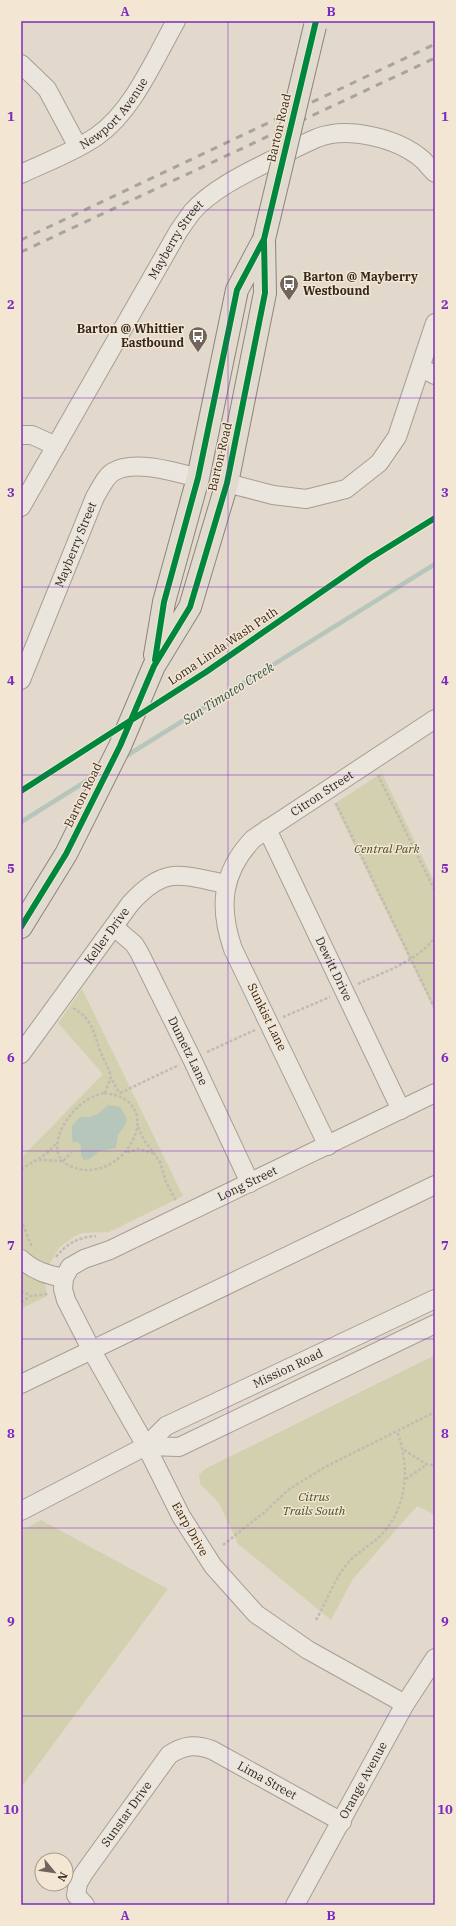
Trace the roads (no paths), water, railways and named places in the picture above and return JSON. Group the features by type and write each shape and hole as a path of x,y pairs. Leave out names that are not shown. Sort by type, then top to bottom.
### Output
{"main road":[{"name":"Barton Road","path":"154,666 164,602 198,478 237,290 264,240 315,24"},
{"name":"Barton Road","path":"21,928 66,854 120,746 154,666 190,607 227,483 266,293 264,240"}],"street":[{"name":"Newport Avenue","path":"21,174 98,136 114,121 126,107 176,21"},
{"path":"21,64 47,89 78,147"},
{"name":"Mayberry Street","path":"21,507 178,232 192,212 214,194 238,177 318,138 342,133 364,135 385,140 408,150 423,160 435,173"},
{"path":"227,483 273,495 306,499 346,489 379,463 397,437 428,372 435,323"},
{"path":"21,435 32,435 56,446"},
{"name":"Mayberry Street","path":"21,680 95,497 112,473 122,467 136,466 198,478"},
{"name":"Citron Street","path":"226,884 239,853 253,839 435,720"},
{"name":"Dewitt Drive","path":"267,829 401,1110"},
{"name":"Keller Drive","path":"21,1054 142,891 158,879 171,876 184,876 226,884"},
{"name":"Sunkist Lane","path":"226,884 224,910 225,928 233,948 328,1146"},
{"name":"Dumetz Lane","path":"114,927 134,944 139,952 192,1059 250,1183"},
{"name":"Long Street","path":"57,1277 76,1263 110,1250 435,1093"},
{"path":"21,1384 435,1185"},
{"path":"27,1254 33,1269 57,1277"},
{"name":"Earp Drive","path":"57,1277 63,1289 66,1300 92,1350 146,1446 181,1516 213,1566 256,1614 308,1650 405,1704"},
{"name":"Mission Road","path":"21,1511 146,1446 166,1426 435,1299"},
{"name":"Mission Road","path":"146,1446 179,1447 435,1324"},
{"name":"Orange Avenue","path":"295,1905 342,1822 405,1704 435,1658"},
{"name":"Lima Street","path":"189,1745 202,1746 212,1750 342,1822"},
{"name":"Sunstar Drive","path":"80,1900 78,1883 84,1873 168,1754 178,1748 189,1745"}],"waterway":[{"name":"San Timoteo Creek","path":"123,758 435,564"},
{"name":"San Timoteo Creek","path":"21,822 96,775"}],"railway":[{"path":"21,240 435,44"},
{"path":"21,252 435,58"}],"place":[{"name":"Barton @ Mayberry Westbound","path":"289,301"},
{"name":"Barton @ Whittier Eastbound","path":"198,353"}],"park label":[{"name":"Central Park","path":"387,849"},
{"name":"Citrus Trails South","path":"314,1504"}]}
